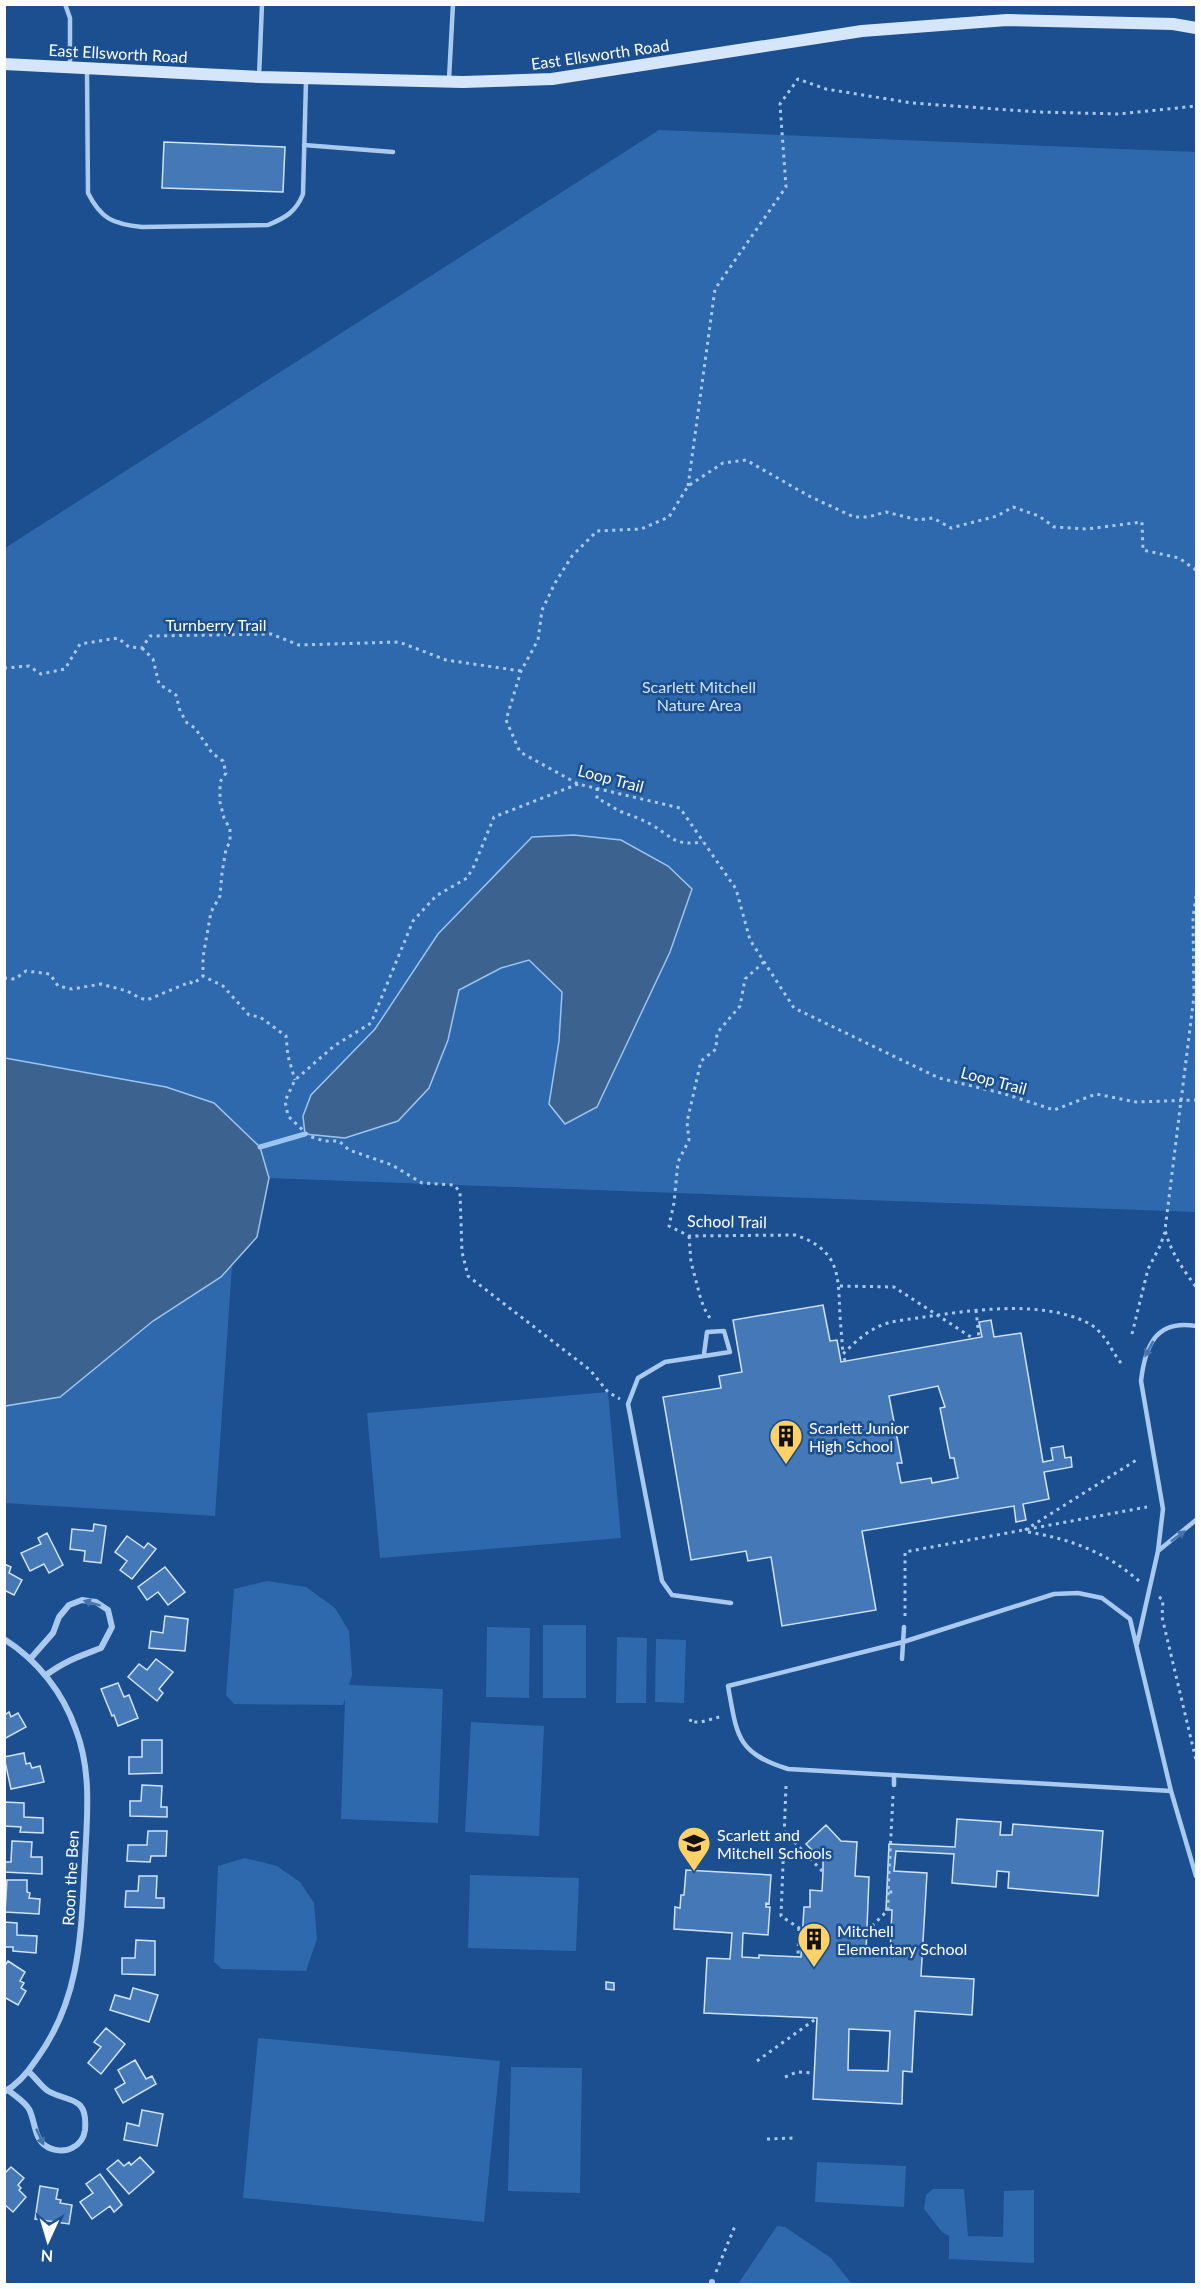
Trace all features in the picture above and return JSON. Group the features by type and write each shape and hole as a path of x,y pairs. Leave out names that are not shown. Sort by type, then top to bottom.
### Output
{"main road":[{"name":"East Ellsworth Road","path":"4,64 259,77 449,82 552,80 862,31 996,20 1161,24 1197,28"}],"street":[{"path":"31,1658 53,1633 59,1617 69,1605 82,1600 96,1602 108,1610 112,1627 101,1648 77,1655 46,1675"},
{"name":"Roon the Ben","path":"4,1639 31,1658 46,1675 76,1729 86,1765 88,1800 81,1942 76,1970 61,2018 48,2044 28,2071 6,2091"},
{"path":"6,2091 27,2106 34,2120 37,2136 44,2146 57,2151 70,2150 80,2143 84,2135 86,2120 82,2108 72,2098 47,2090 28,2071"}],"lane":[{"path":"65,4 70,18 70,68"},
{"path":"259,77 262,4"},
{"path":"449,82 453,4"},
{"path":"87,68 88,193 96,210 109,219 127,226 234,227 268,225 287,218 299,205 303,194 307,78"},
{"path":"304,146 393,152"},
{"path":"1136,1647 1158,1551 1163,1509 1141,1382 1143,1360 1148,1347 1160,1333 1182,1324 1197,1326"},
{"path":"704,1354 707,1332 724,1331 730,1352 704,1354 665,1362 638,1378 628,1404 662,1581 672,1595 731,1603"},
{"path":"1158,1551 1197,1520"},
{"path":"1171,1791 788,1769 763,1761 746,1746 736,1729 728,1686 903,1641 1054,1594 1078,1593 1102,1598 1130,1619 1171,1791 1197,1876"},
{"path":"902,1659 904,1627"},
{"path":"894,1775 894,1785"}],"path":[{"path":"688,486 715,289 786,187 780,104 798,79 826,89 912,103 1038,112 1119,114 1197,106"},
{"name":"Loop Trail","path":"1197,570 1179,558 1143,550 1142,522 1087,529 1054,526 1039,516 1013,507 997,516 951,528 933,518 918,520 886,513 854,517 810,496 746,460 723,463 688,486 669,517 641,528 597,531 572,556 542,610 538,640 520,671 506,720 520,752 578,784 680,808 736,889 750,940 794,1008 939,1078 1005,1094 1054,1110 1096,1094 1136,1102 1197,1100"},
{"name":"Turnberry Trail","path":"142,648 150,636 271,634 299,645 399,642 446,660 520,671"},
{"path":"4,668 29,666 41,674 65,669 80,644 117,638 129,647 142,648 153,659 159,684 176,695 180,711 187,723 195,728 212,753 223,761 226,773 220,782 220,802 230,829 230,842 226,849 220,896 212,912 203,957 203,976"},
{"path":"578,784 494,817 467,879 436,896 413,921 371,1023 334,1046 295,1080 285,1101 288,1116 309,1136 324,1141 339,1141 349,1150 392,1165 422,1184 454,1185 460,1192 462,1252 468,1276 590,1370 608,1392 628,1404"},
{"path":"597,788 597,799 606,801 624,813 650,823 668,838 689,844 703,842"},
{"path":"1132,1334 1148,1269 1166,1230 1181,1101 1195,1008 1193,918 1197,896"},
{"name":"School Trail","path":"764,962 745,979 740,1006 717,1033 716,1049 701,1061 687,1122 689,1140 678,1162 669,1226 689,1236 786,1234 806,1238 820,1248 831,1259 837,1270 845,1361"},
{"path":"4,978 15,979 26,971 50,974 58,986 72,989 101,984 127,991 147,1000 190,982 193,984 203,976"},
{"path":"203,976 223,986 249,1015 260,1017 286,1036 288,1056 295,1080"},
{"path":"1166,1230 1169,1245 1184,1272 1197,1287"},
{"path":"689,1236 691,1262 700,1296 715,1332"},
{"path":"840,1286 894,1287 974,1339"},
{"path":"843,1354 870,1331 888,1323 976,1310 1030,1309 1087,1322 1103,1333 1121,1363"},
{"path":"976,1310 979,1338"},
{"path":"1023,1531 1138,1459"},
{"path":"904,1627 905,1552 1147,1507"},
{"path":"1023,1531 1056,1536 1091,1548 1121,1565 1139,1581"},
{"path":"1158,1596 1163,1600 1162,1617 1197,1760"},
{"path":"691,1719 690,1722 701,1722 733,1714"},
{"path":"867,1935 872,1935 872,1926 888,1910 891,1892 894,1785"},
{"path":"786,1786 781,1916 801,1928 798,1956 801,1956"},
{"path":"784,1831 823,1872"},
{"path":"757,2061 817,2018"},
{"path":"785,2077 797,2072 814,2073"},
{"path":"767,2139 795,2139"},
{"path":"712,2283 735,2226"}],"green space":[{"name":"Scarlett Mitchell Nature Area","path":"659,130 1196,152 1196,1212 238,1177 215,1516 5,1503 5,548"},
{"path":"608,1392 621,1538 380,1558 367,1413"},
{"path":"267,1581 306,1587 335,1608 349,1631 352,1675 349,1685 443,1689 438,1823 341,1819 345,1699 343,1705 234,1704 226,1695 234,1589"},
{"path":"543,1625 586,1625 586,1698 543,1698"},
{"path":"487,1627 530,1628 529,1698 486,1697"},
{"path":"617,1637 647,1638 646,1703 616,1703"},
{"path":"656,1639 686,1640 684,1703 655,1702"},
{"path":"471,1722 544,1726 539,1836 465,1832"},
{"path":"245,1858 277,1866 300,1882 314,1903 317,1939 306,1971 222,1969 214,1962 218,1866"},
{"path":"470,1875 579,1878 576,1951 468,1948"},
{"path":"258,2038 500,2061 484,2222 243,2198"},
{"path":"511,2067 582,2068 580,2193 508,2191"},
{"path":"817,2162 906,2166 904,2207 815,2202"},
{"path":"933,2189 964,2189 968,2236 1003,2237 1004,2191 1034,2190 1034,2263 949,2259 949,2236 942,2232 924,2209 926,2195"},
{"path":"777,2226 785,2227 831,2258 852,2284 738,2284"}],"shaded area":[{"path":"574,835 621,840 668,866 692,889 670,952 597,1107 565,1124 549,1104 559,1041 562,992 529,960 501,968 459,990 448,1040 429,1088 398,1121 345,1138 305,1134 303,1116 311,1095 375,1029 438,934 532,837"},
{"path":"5,1058 166,1087 214,1103 260,1147 269,1178 257,1237 221,1277 153,1321 60,1397 5,1406"}],"building":[{"path":"164,142 285,147 283,192 162,188"},
{"name":"Scarlett Junior High School","path":"823,1305 830,1341 837,1340 841,1362 982,1337 979,1322 991,1320 994,1337 1021,1333 1043,1462 1053,1460 1051,1448 1063,1446 1065,1458 1071,1457 1072,1467 1044,1472 1049,1499 1023,1504 1026,1520 1016,1522 1014,1506 862,1531 876,1610 782,1626 771,1557 748,1561 746,1551 691,1560 663,1397 721,1388 719,1376 742,1372 733,1320","holes":["938,1386 945,1407 940,1408 950,1458 954,1458 958,1478 932,1483 931,1478 901,1483 897,1463 902,1463 889,1396"]},
{"path":"94,1524 106,1526 101,1563 84,1561 85,1551 70,1549 72,1529 93,1531"},
{"path":"47,1533 63,1565 49,1573 44,1564 30,1571 21,1553 41,1544 38,1538"},
{"path":"127,1536 144,1548 148,1543 156,1549 132,1579 120,1570 127,1561 115,1552"},
{"path":"4,1564 11,1567 9,1573 22,1580 14,1595 4,1590"},
{"path":"165,1567 185,1592 168,1605 158,1592 147,1600 138,1587"},
{"path":"165,1616 188,1619 185,1651 149,1648 151,1631 163,1633"},
{"path":"156,1659 173,1672 159,1689 163,1693 157,1701 128,1677 139,1664 147,1670"},
{"path":"118,1683 124,1697 129,1695 138,1718 118,1726 101,1689"},
{"path":"4,1712 6,1714 9,1712 11,1717 18,1713 26,1727 4,1739"},
{"path":"142,1740 162,1740 162,1773 129,1774 129,1757 142,1757"},
{"path":"24,1753 26,1764 30,1763 32,1768 40,1766 44,1782 11,1789 4,1757"},
{"path":"142,1785 162,1786 161,1807 167,1807 167,1817 130,1816 130,1801 141,1801"},
{"path":"4,1802 24,1803 24,1817 43,1818 43,1833 20,1832 21,1827 4,1826"},
{"name":"Mitchell Elementary School","path":"957,1819 1001,1822 1000,1835 1012,1835 1013,1824 1103,1831 1098,1896 1008,1888 1009,1872 997,1871 996,1887 952,1883 954,1854 896,1851 894,1871 927,1873 921,1976 974,1979 972,2015 915,2011 912,2072 903,2071 902,2104 813,2099 817,2018 704,2013 707,1958 730,1959 732,1933 674,1929 675,1907 680,1908 681,1895 684,1895 686,1870 771,1875 769,1904 766,1903 766,1907 770,1907 768,1935 743,1933 742,1957 759,1958 759,1955 801,1957 804,1907 810,1907 810,1890 822,1891 823,1872 823,1861 806,1844 826,1825 841,1841 857,1842 855,1876 869,1877 866,1953 890,1954 892,1910 886,1910 889,1844 955,1847","holes":["849,2029 890,2031 888,2071 848,2070"]},
{"path":"148,1831 167,1831 166,1856 151,1856 150,1862 127,1861 128,1845 147,1845"},
{"path":"12,1841 32,1842 31,1857 42,1857 42,1874 4,1872 4,1862 11,1862"},
{"path":"139,1876 157,1876 156,1898 164,1898 164,1908 125,1907 126,1891 138,1891"},
{"path":"7,1880 27,1880 29,1898 40,1899 39,1914 5,1912"},
{"path":"4,1922 17,1923 17,1935 37,1936 36,1953 13,1951 13,1947 4,1947"},
{"path":"136,1940 155,1941 155,1975 122,1974 122,1958 135,1958"},
{"path":"8,1961 25,1972 20,1981 24,1983 21,1988 26,1991 18,2005 4,1997 4,1967"},
{"path":"606,1982 614,1983 614,1990 606,1989"},
{"path":"133,1988 158,1995 149,2022 110,2010 115,1995 130,1999"},
{"path":"106,2028 125,2044 101,2074 88,2063 101,2047 94,2042"},
{"path":"135,2060 146,2079 152,2076 156,2084 123,2103 115,2089 125,2083 118,2070"},
{"path":"142,2110 163,2114 157,2146 124,2140 127,2123 139,2126"},
{"path":"140,2157 154,2172 129,2194 107,2169 118,2160 124,2166 129,2162 131,2165"},
{"path":"11,2167 24,2178 18,2185 21,2188 19,2190 26,2197 13,2212 4,2204 4,2174"},
{"path":"100,2174 122,2205 114,2212 110,2206 92,2219 80,2202 93,2193 86,2184"},
{"path":"40,2186 58,2189 56,2199 61,2200 60,2203 72,2205 69,2224 35,2219"}],"waterway":[{"path":"260,1147 305,1134"}],"place":[{"name":"Scarlett Junior High School","path":"786,1465"},
{"name":"Scarlett and Mitchell Schools","path":"694,1872"},
{"name":"Mitchell Elementary School","path":"814,1968"}]}
